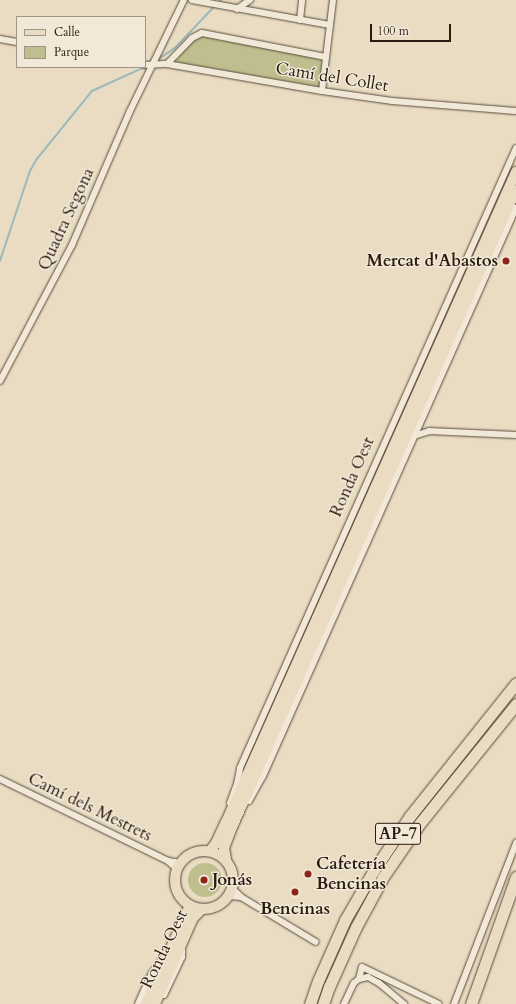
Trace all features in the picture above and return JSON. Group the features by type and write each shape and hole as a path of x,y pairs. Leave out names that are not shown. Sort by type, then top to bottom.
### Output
{"highway":[{"name":"AP-7","path":"310,1004 318,981 345,920 374,870 410,816 516,684"},
{"name":"AP-7","path":"323,1004 356,927 383,877 420,823 516,704"},
{"path":"471,1004 516,877"}],"main road":[{"name":"Ronda Oest","path":"226,859 224,848 229,824 516,172"},
{"name":"Ronda Oest","path":"210,851 229,824 516,190"},
{"path":"202,850 210,851 226,859 233,874 231,892 218,906 202,909 190,905 181,898 175,881 179,866 190,854 202,850"},
{"name":"Ronda Oest","path":"154,1004 179,940 190,905"},
{"name":"Ronda Oest","path":"146,1004 179,940 193,918 202,909"}],"street":[{"name":"Quadra Segona","path":"0,381 72,246 148,65 184,0"},
{"path":"192,0 330,25"},
{"path":"300,20 302,0"},
{"path":"322,91 333,0"},
{"path":"237,9 249,1"},
{"path":"245,10 249,1"},
{"path":"167,64 192,38 202,33 326,57"},
{"path":"0,38 16,42"},
{"name":"Camí del Collet","path":"148,65 167,64 322,91 392,101 516,111"},
{"name":"Ronda Oest","path":"229,824 230,800 237,784 240,768 516,148"},
{"name":"Ronda Oest","path":"229,824 246,807 263,776 516,208"},
{"path":"422,419 429,432"},
{"path":"414,436 429,432 516,435"},
{"name":"Camí dels Mestrets","path":"0,779 179,866"},
{"path":"454,1004 516,843"},
{"path":"231,892 316,942"},
{"path":"160,1004 182,957 179,940"},
{"name":"Ronda Oest","path":"138,1004 152,973 179,940"},
{"path":"344,1004 349,990 359,979 362,967 439,1004"},
{"path":"359,979 368,977 379,983 404,1004"}],"green space":[{"path":"206,36 322,59 319,87 175,62 195,38"},
{"path":"205,863 211,864 217,868 221,874 221,886 217,892 211,896 205,897 199,896 193,892 189,886 188,880 189,874 193,868 199,864"}],"waterway":[{"path":"218,3 221,0"},
{"path":"157,60 175,48 215,6"},
{"path":"0,261 30,171 37,159 92,91 143,68"}],"place":[{"name":"Mercat d'Abastos","path":"506,261"},
{"name":"Cafetería Bencinas","path":"308,874"},
{"name":"Jonás","path":"204,880"},
{"name":"Bencinas","path":"295,892"}]}
